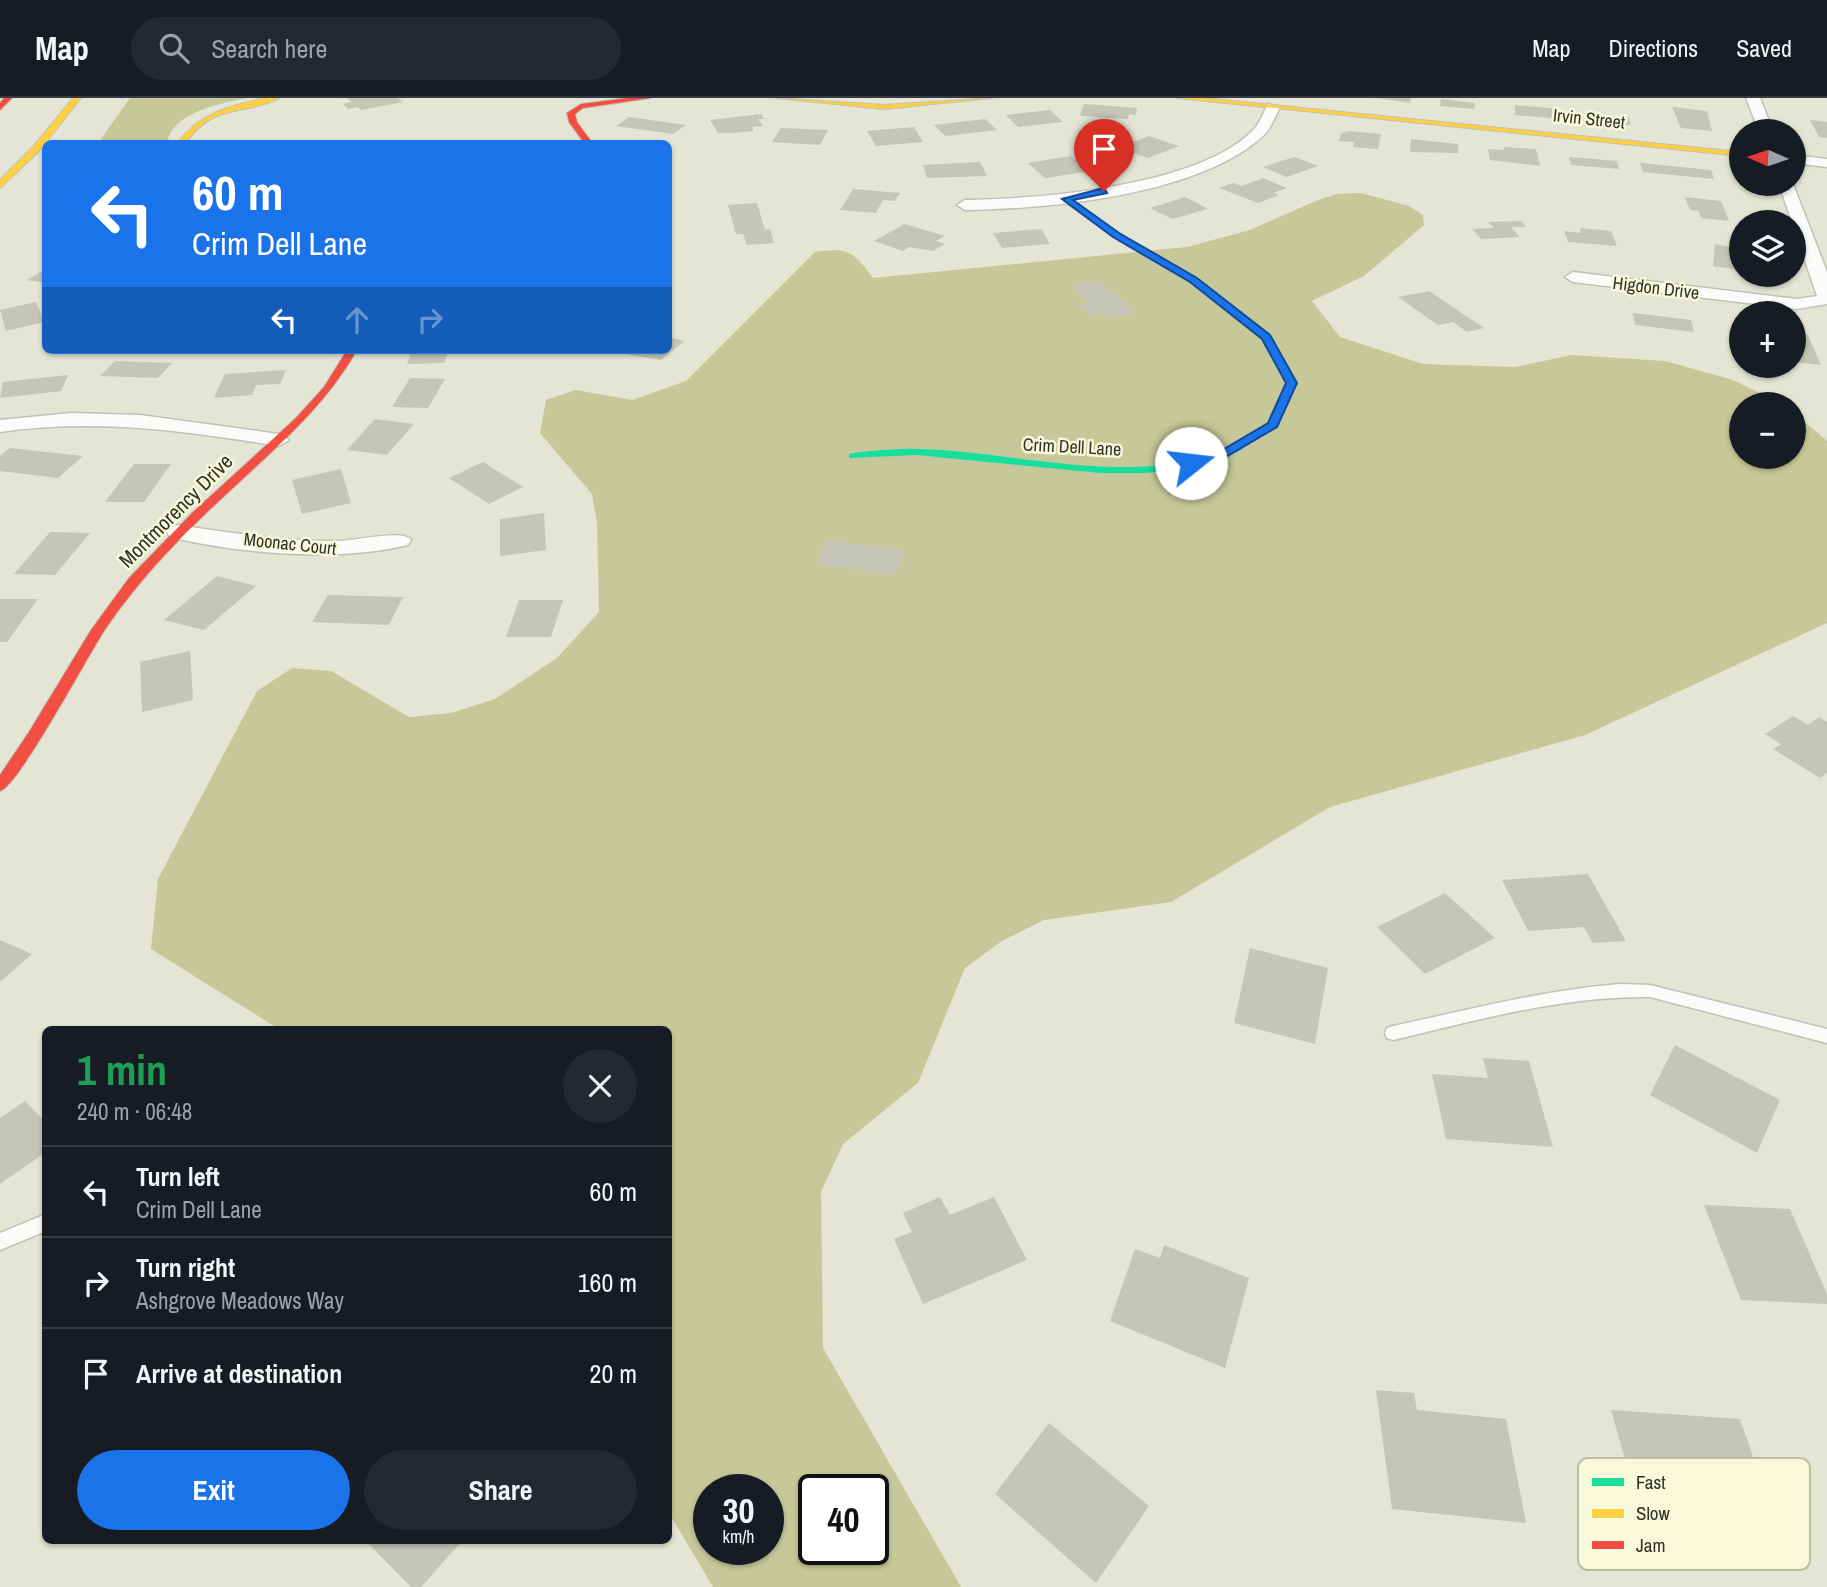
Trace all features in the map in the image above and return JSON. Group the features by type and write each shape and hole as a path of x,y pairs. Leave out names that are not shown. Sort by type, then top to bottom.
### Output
{"main road":[{"path":"0,108 8,98"},
{"path":"43,140 77,98"},
{"path":"182,140 210,116 275,98"},
{"path":"586,140 573,122 571,113 581,106 647,98"},
{"path":"780,98 840,107 883,109 988,98"},
{"name":"Irvin Street","path":"1181,98 1729,153"},
{"path":"0,185 42,141"},
{"name":"Crim Dell Lane","path":"853,456 917,452 1059,469 1144,470 1215,459 1273,425 1292,383 1266,337 1193,280 1116,235 1066,199"},
{"name":"Montmorency Drive","path":"0,786 47,718 110,611 178,532 315,407 334,384 350,354"}],"street":[{"path":"1753,98 1761,119"},
{"path":"965,205 1009,206 1066,199 1166,178 1204,166 1260,130 1273,107"},
{"path":"1806,160 1827,163"},
{"name":"Higdon Drive","path":"1573,277 1797,304 1822,300 1827,295 1790,196"},
{"path":"0,426 64,417 132,418 279,440"},
{"name":"Moonac Court","path":"178,532 325,550 352,550 400,540"}],"lane":[{"path":"1393,1033 1536,1002 1625,989 1650,991 1827,1036"},
{"path":"0,1242 42,1224"}],"green space":[{"path":"130,98 248,98 212,106 188,116 171,132 168,140 100,140"},
{"path":"1361,193 1409,206 1423,215 1424,225 1364,276 1312,301 1340,337 1423,364 1516,367 1571,355 1665,361 1733,380 1758,392 1729,392 1729,469 1806,469 1806,423 1827,441 1827,623 1585,735 1330,807 1171,902 1044,920 1002,941 965,968 918,1083 843,1144 821,1192 823,1348 961,1587 713,1587 700,1565 784,1565 784,1474 693,1474 693,1553 672,1518 672,1026 274,1026 151,949 158,879 257,691 292,668 331,671 409,717 451,713 495,699 557,658 599,612 597,523 592,494 540,433 546,400 576,390 632,400 686,381 815,252 835,250 849,253 873,278 1187,247 1250,230 1337,194"}],"building":[{"path":"347,98 398,98 403,102 361,110 358,107 348,109 343,104 352,102"},
{"path":"1375,98 1411,98 1410,103"},
{"path":"1441,99 1475,103 1474,109 1440,106"},
{"path":"1084,104 1137,108 1136,115 1129,114 1128,119 1080,116"},
{"path":"1515,105 1558,109 1559,119 1515,115"},
{"path":"1672,107 1707,111 1712,131 1681,128"},
{"path":"1050,110 1063,122 1018,127 1006,115"},
{"path":"761,114 764,119 758,119 763,126 752,127 754,131 718,133 710,120"},
{"path":"1588,114 1629,118 1631,125 1589,122"},
{"path":"629,117 686,125 673,134 616,126"},
{"path":"985,119 997,130 945,136 934,125"},
{"path":"1810,120 1827,122 1827,138 1819,137"},
{"path":"914,127 923,142 876,146 867,131"},
{"path":"781,128 828,130 820,145 772,142"},
{"path":"1349,131 1381,134 1378,149 1353,147 1354,142 1339,141 1341,133"},
{"path":"1149,136 1179,146 1148,158 1118,147"},
{"path":"1411,139 1458,144 1458,153 1410,152"},
{"path":"1504,147 1536,149 1540,166 1490,160 1488,149 1504,150"},
{"path":"1071,156 1090,171 1045,178 1028,163"},
{"path":"1294,157 1318,166 1287,177 1263,167"},
{"path":"1569,157 1617,161 1619,169 1571,165"},
{"path":"980,162 987,176 927,178 923,165"},
{"path":"1640,163 1711,170 1714,179 1643,172"},
{"path":"1263,178 1287,188 1273,193 1279,195 1258,203 1219,188 1233,183 1242,186"},
{"path":"853,189 900,193 895,201 883,200 876,213 840,210"},
{"path":"1185,197 1208,209 1172,219 1150,208"},
{"path":"1685,197 1721,201 1729,221 1701,218 1699,211 1690,210"},
{"path":"757,203 765,230 770,229 774,243 747,245 743,234 736,234 728,205"},
{"path":"1521,221 1526,227 1511,227 1520,237 1481,239 1472,229 1494,228 1488,222"},
{"path":"905,224 945,236 936,241 945,244 933,251 909,247 903,251 874,241"},
{"path":"1580,228 1611,231 1617,246 1568,242 1564,231 1581,233"},
{"path":"1041,229 1050,244 1002,248 993,233"},
{"path":"1715,244 1729,247 1729,268 1713,266"},
{"path":"42,271 42,282 27,280"},
{"path":"1099,280 1134,313 1107,318 1102,313 1089,316 1078,305 1088,303 1069,285"},
{"path":"1429,291 1484,328 1467,332 1453,322 1438,325 1398,297"},
{"path":"36,302 42,322 6,331 0,310"},
{"path":"1633,313 1691,320 1694,332 1635,325"},
{"path":"1806,335 1808,335 1821,365 1806,363"},
{"path":"672,338 684,341 672,351"},
{"path":"411,354 447,354 444,363 407,364"},
{"path":"625,354 668,354 661,360"},
{"path":"115,361 172,363 158,378 100,376"},
{"path":"286,370 280,384 256,385 252,395 214,398 225,374"},
{"path":"68,375 61,391 0,398 3,382"},
{"path":"410,378 445,379 428,408 392,407"},
{"path":"375,419 414,424 387,455 347,450"},
{"path":"10,448 83,456 58,478 0,471 0,456"},
{"path":"483,462 523,487 489,504 449,478"},
{"path":"134,464 171,464 144,502 105,502"},
{"path":"341,469 351,503 302,514 292,480"},
{"path":"544,513 546,550 500,556 500,519"},
{"path":"50,532 90,533 55,575 14,574"},
{"path":"827,540 905,551 895,575 815,564"},
{"path":"217,576 256,586 204,630 164,620"},
{"path":"328,595 403,597 389,625 312,622"},
{"path":"0,599 38,599 7,642 0,642"},
{"path":"519,600 563,600 551,637 506,637"},
{"path":"190,651 193,700 142,712 140,662"},
{"path":"1793,716 1808,725 1819,717 1827,722 1827,773 1820,778 1773,749 1781,744 1765,734"},
{"path":"1588,874 1626,941 1593,943 1584,927 1528,931 1502,880"},
{"path":"1445,893 1495,938 1425,974 1377,927"},
{"path":"0,940 32,954 0,982"},
{"path":"1250,948 1328,968 1315,1044 1234,1023"},
{"path":"1675,1045 1780,1100 1757,1153 1650,1095"},
{"path":"1483,1058 1529,1061 1553,1147 1446,1139 1432,1074 1488,1078"},
{"path":"25,1101 42,1119 42,1155 0,1184 0,1118"},
{"path":"940,1197 950,1215 994,1197 1027,1260 923,1304 894,1239 912,1232 903,1213"},
{"path":"1704,1205 1790,1209 1827,1294 1827,1304 1741,1300"},
{"path":"1164,1245 1249,1278 1225,1368 1110,1321 1135,1249 1160,1258"},
{"path":"1376,1390 1414,1393 1417,1410 1506,1419 1526,1523 1392,1509"},
{"path":"1611,1410 1740,1419 1753,1458 1625,1458"},
{"path":"1049,1423 1149,1506 1096,1583 995,1494"},
{"path":"369,1544 459,1544 421,1587 411,1587"}],"traffic: fast":[{"path":"853,456 917,452 1100,470 1146,470 1191,464 1233,450 1271,426 1292,383 1266,337 1193,280 1116,235 1066,199"}],"traffic: slow":[{"path":"43,140 77,98"},
{"path":"184,140 198,124 222,111 275,98"},
{"path":"780,98 884,107 988,98"},
{"path":"1181,98 1729,153"},
{"path":"0,185 42,142"}],"traffic: jam":[{"path":"0,108 8,98"},
{"path":"586,140 573,122 571,113 581,106 647,98"},
{"path":"0,786 35,735 81,656 134,581 196,516 300,420 327,389 350,354"}],"route":[{"path":"1104,191 1066,199 1116,235 1193,280 1266,337 1292,383 1273,425 1215,459 1191,463"}]}
